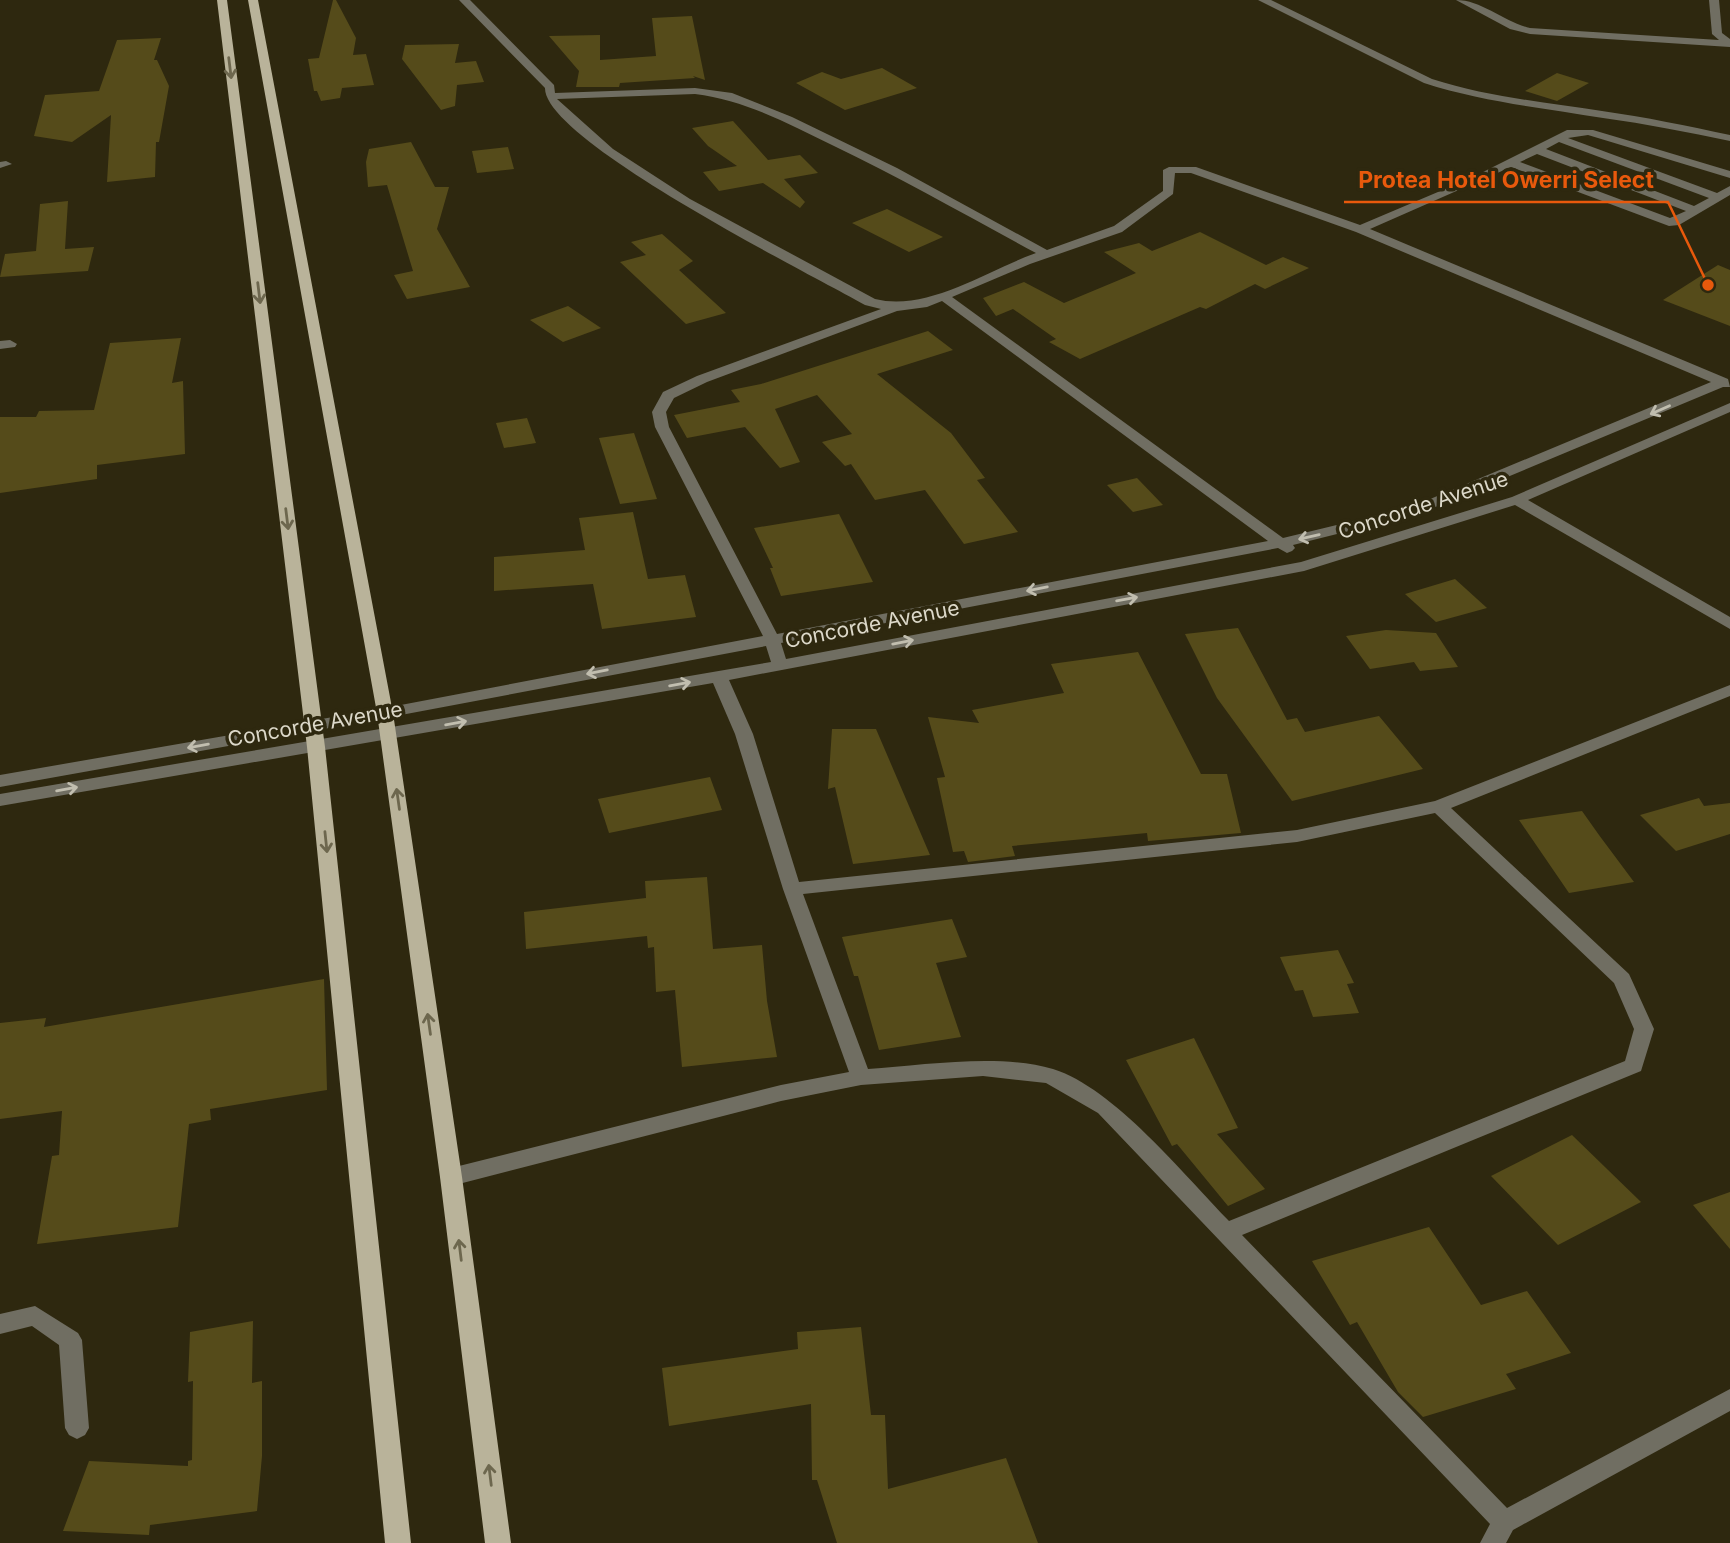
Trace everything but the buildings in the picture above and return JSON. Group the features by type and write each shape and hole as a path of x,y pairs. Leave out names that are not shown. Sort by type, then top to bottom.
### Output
{"main road":[{"path":"222,0 316,747 398,1543"},
{"path":"253,0 386,713 451,1177 498,1543"}],"street":[{"path":"464,0 550,87 550,96 555,105 609,151 686,202 870,302 894,308"},
{"path":"1263,0 1456,91 1502,102 1601,114 1730,138"},
{"path":"1461,0 1514,27 1530,31 1730,44"},
{"path":"1714,0 1717,34 1730,44"},
{"path":"550,96 695,91 728,95 788,119 893,170 1046,254"},
{"path":"1360,229 1475,180 1571,132 1589,132 1730,175"},
{"path":"1557,138 1718,197"},
{"path":"1535,149 1694,210"},
{"path":"1509,162 1666,221 1675,222 1730,190"},
{"path":"780,666 772,639 662,428 659,412 668,395 702,379 894,308 910,307 943,296 1046,254 1118,229 1169,192 1169,170 1192,169 1360,229 1726,384"},
{"path":"943,296 1282,543 1304,566"},
{"name":"Concorde Avenue","path":"0,781 386,713 1282,543 1416,510 1726,384"},
{"name":"Concorde Avenue","path":"0,800 719,677 1304,566 1517,500 1730,407"},
{"path":"1517,500 1730,624"},
{"path":"719,677 744,734 792,889 861,1077"},
{"path":"792,889 1297,836 1439,806 1730,690"},
{"path":"1225,1232 1634,1066 1644,1030 1622,979 1439,806"},
{"path":"451,1177 781,1094 861,1077 983,1068 1050,1076 1105,1107 1225,1232 1498,1532 1730,1399"},
{"path":"0,1324 35,1316 71,1340 76,1428"}],"place":[{"name":"Protea Hotel Owerri Select","path":"1708,285"}]}
